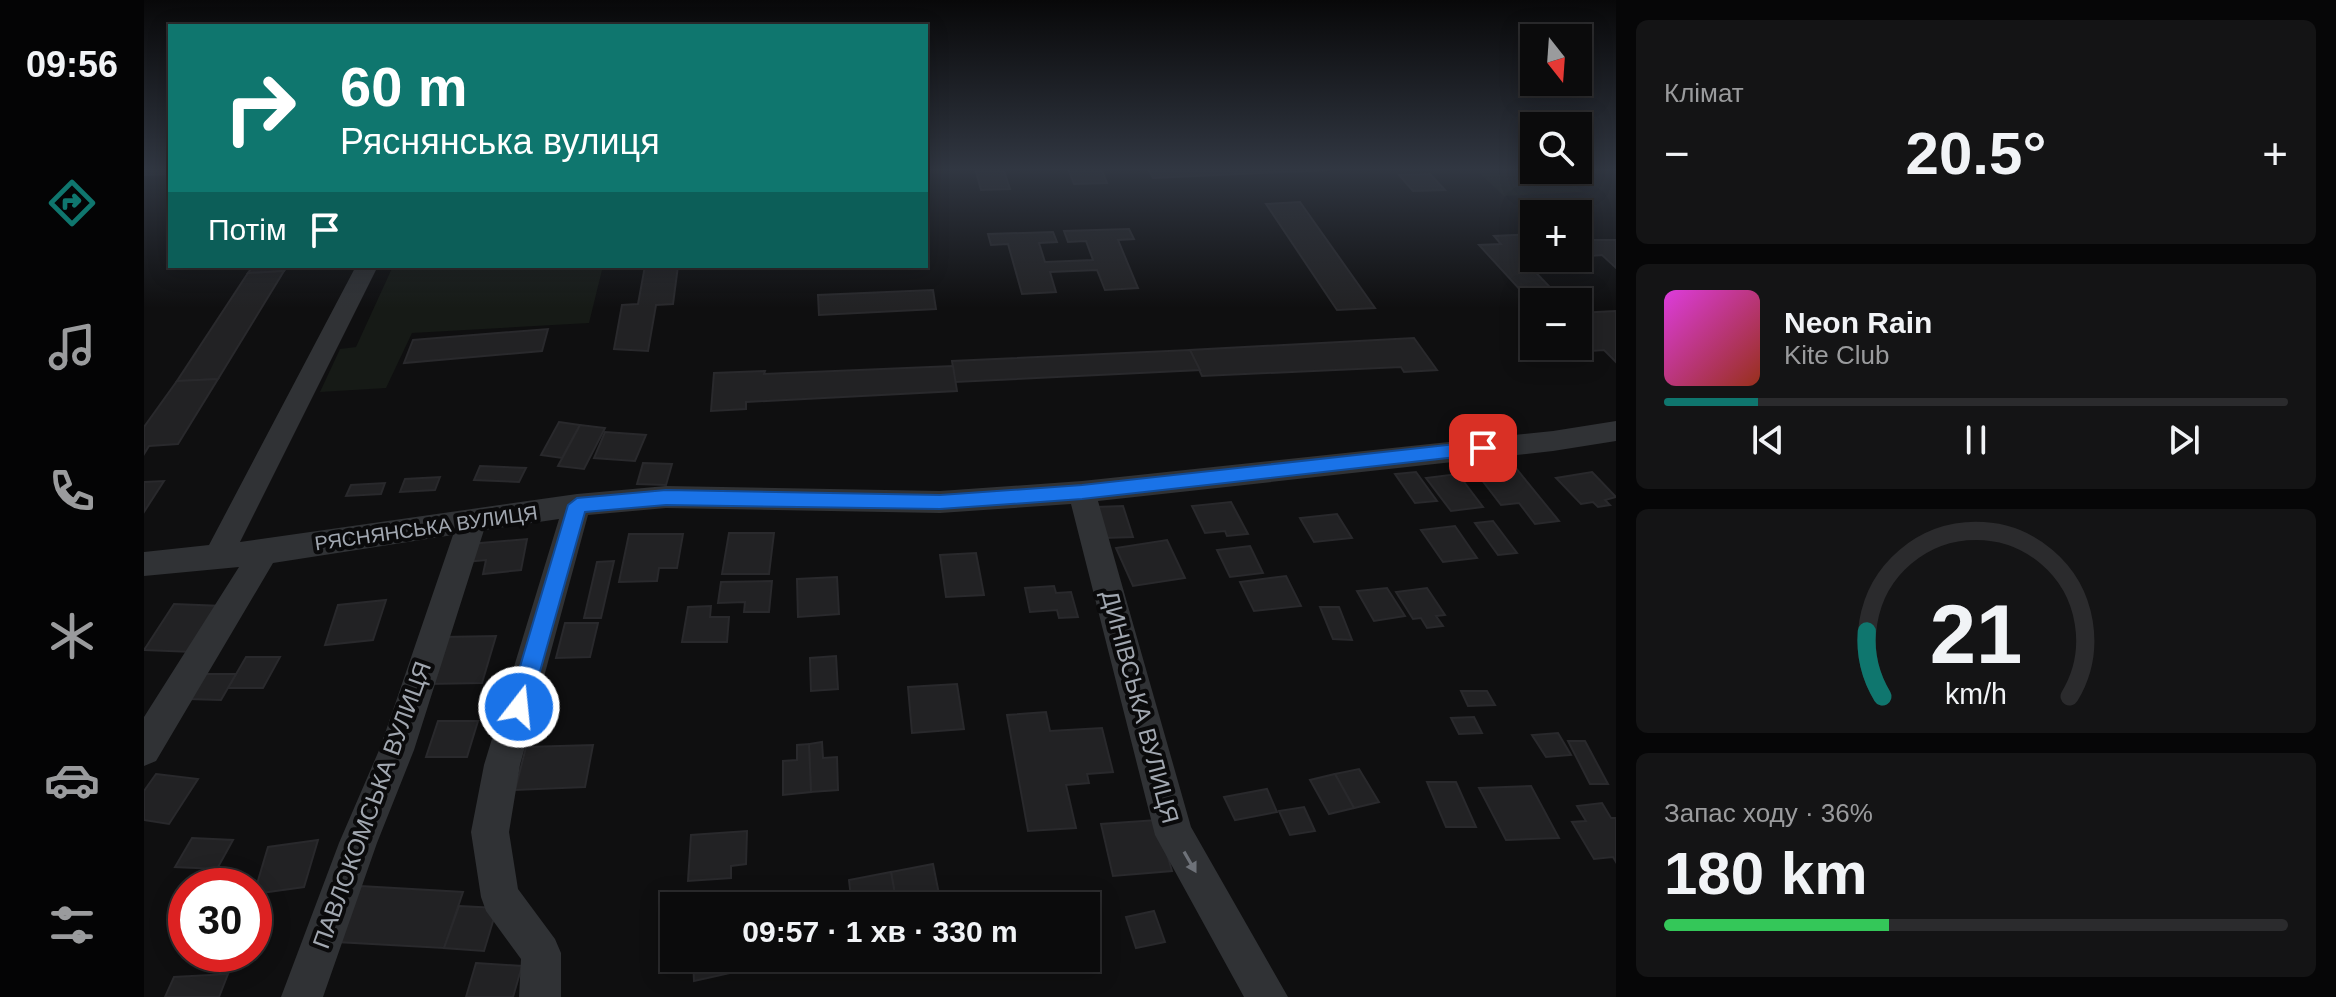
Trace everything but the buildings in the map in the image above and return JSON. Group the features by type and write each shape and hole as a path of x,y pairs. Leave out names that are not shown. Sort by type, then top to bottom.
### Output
{"street":[{"path":"218,556 366,268"},
{"name":"РЯСНЯНСЬКА ВУЛИЦЯ","path":"144,564 264,552 577,505 681,497 940,502 1082,492 1553,441 1616,431"},
{"name":"ДИНІВСЬКА ВУЛИЦЯ","path":"1082,492 1174,835 1267,997"},
{"path":"540,997 541,953 500,897 490,832 502,765 577,505"},
{"name":"ПАВЛОКОМСЬКА ВУЛИЦЯ","path":"302,997 358,843 397,750 472,523"},
{"path":"144,749 264,552"}],"shaded area":[{"path":"392,268 603,268 589,323 412,333 386,388 320,392 340,349 356,347"}],"route":[{"path":"519,707 577,505 666,497 940,502 1082,492 1483,448"}]}
